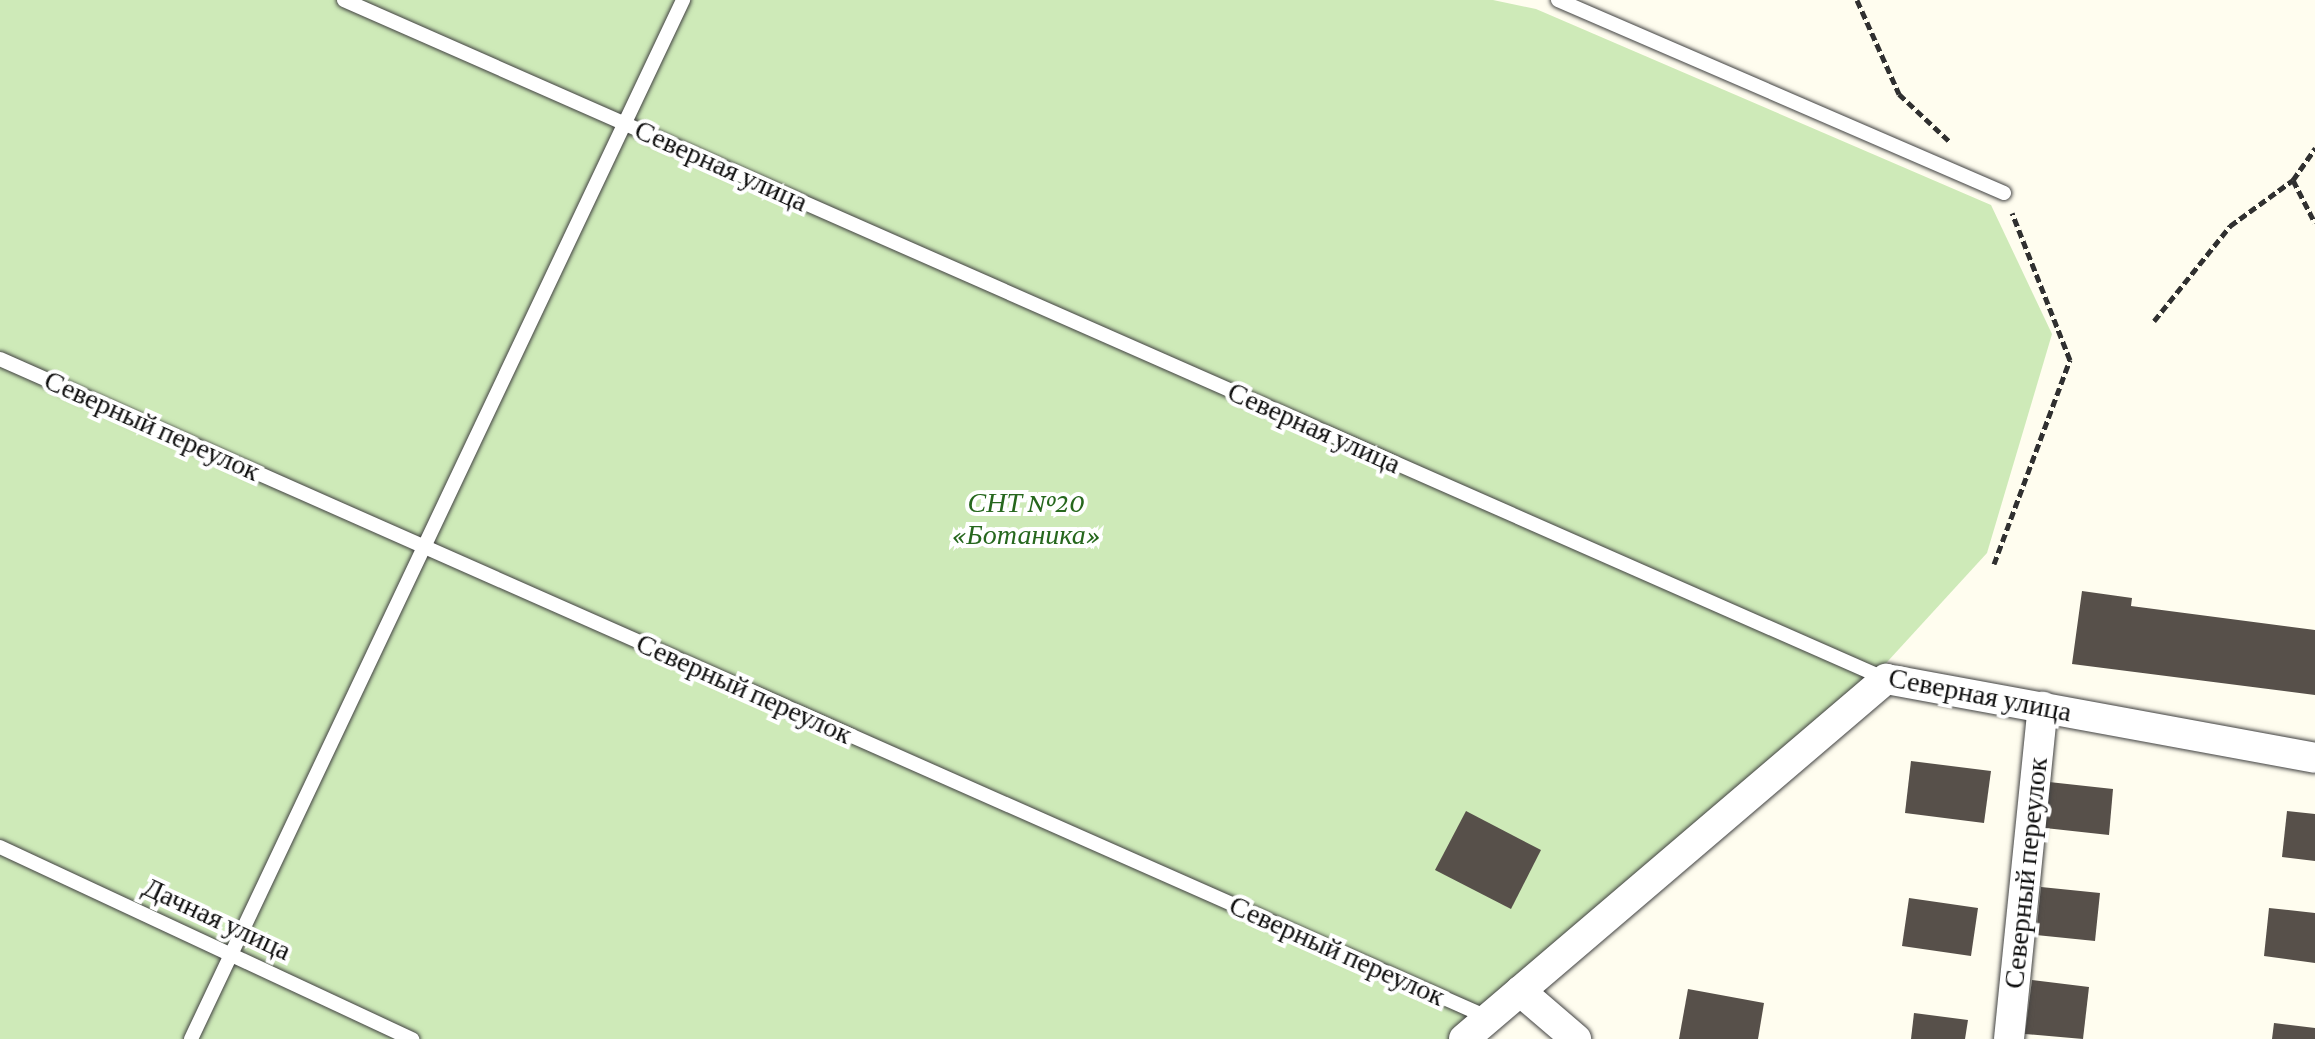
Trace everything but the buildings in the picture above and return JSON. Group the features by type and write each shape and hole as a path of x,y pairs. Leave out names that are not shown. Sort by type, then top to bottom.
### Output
{"street":[{"name":"Северная улица","path":"1886,679 2315,758"},
{"path":"1464,1039 1886,679"},
{"name":"Северный переулок","path":"2009,1039 2043,707"},
{"path":"1520,991 1576,1039"}],"lane":[{"name":"Северная улица","path":"344,0 1886,679"},
{"path":"191,1039 683,0"},
{"path":"1558,0 2004,193"},
{"name":"Северный переулок","path":"0,359 1489,1018"},
{"name":"Дачная улица","path":"0,847 412,1039"}],"path":[{"path":"1857,0 1899,94 1951,144"},
{"path":"2154,321 2230,226 2293,180 2315,148"},
{"path":"2293,180 2315,223"},
{"path":"1994,564 2070,360 2004,193"}],"green space":[{"name":"СНТ №20 «Ботаника»","path":"0,0 1493,0 1536,9 1991,205 2052,334 1987,553 1855,697 1472,1039 0,1039"}]}
